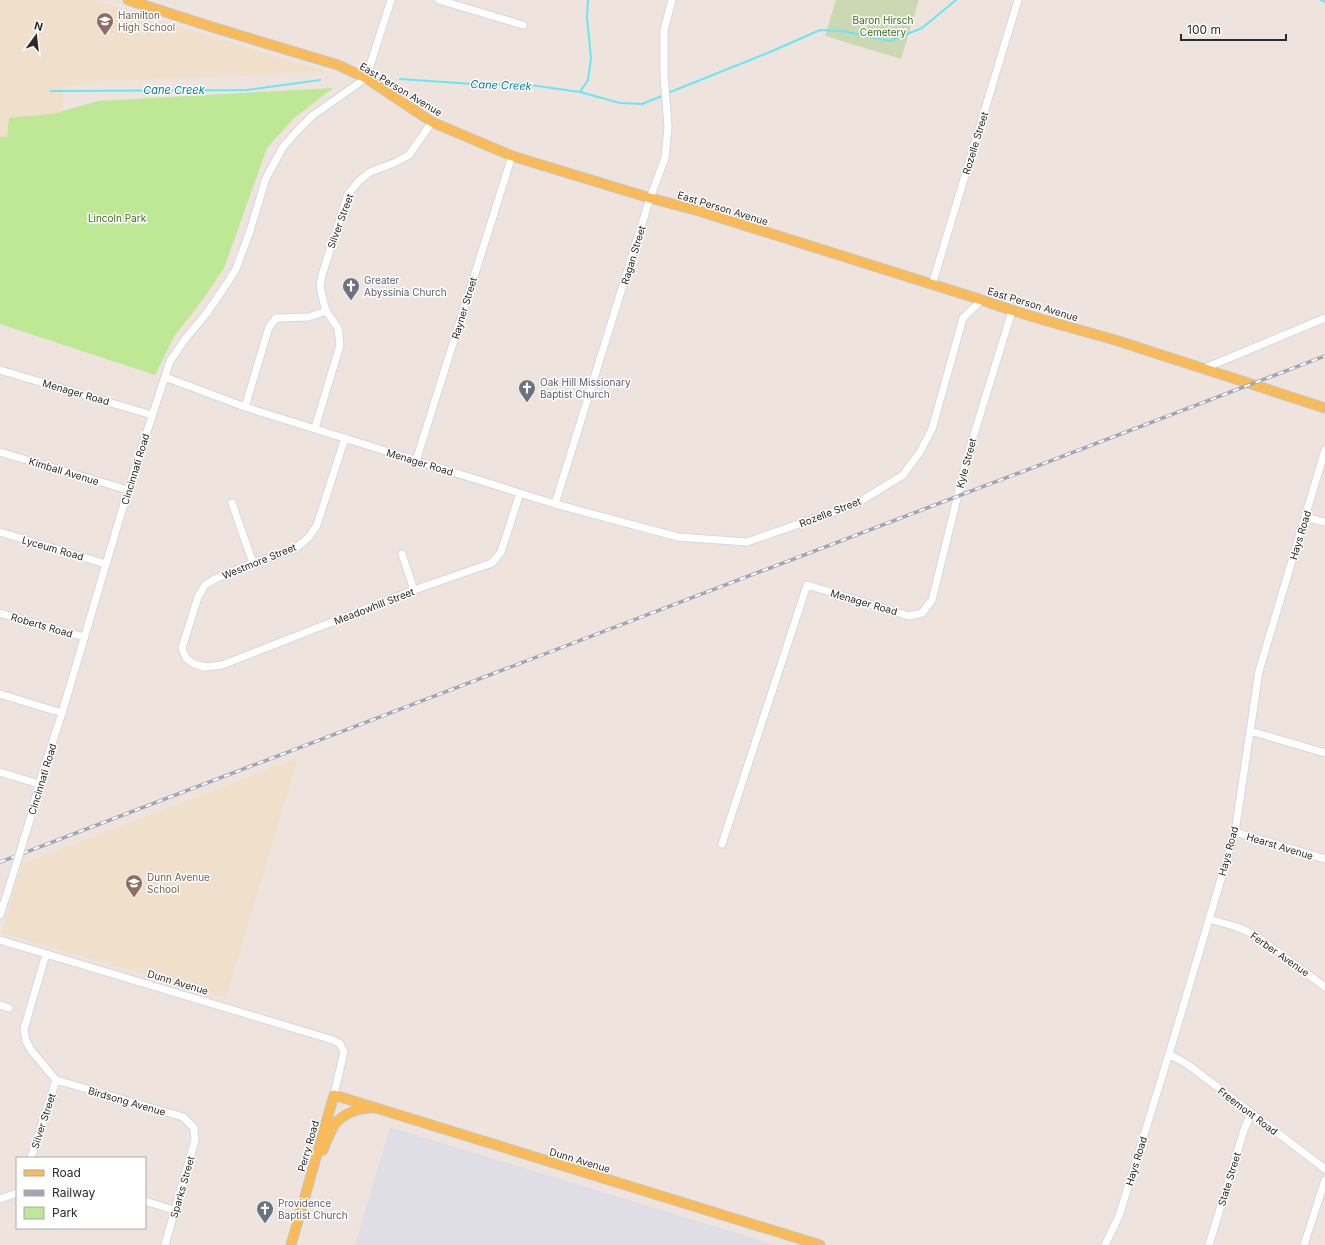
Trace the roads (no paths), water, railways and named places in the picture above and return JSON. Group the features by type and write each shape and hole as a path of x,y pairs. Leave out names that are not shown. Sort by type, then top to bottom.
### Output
{"main road":[{"name":"East Person Avenue","path":"128,0 138,1 219,29 338,65 366,78 432,122 512,156 650,198 699,211 982,300 1012,311 1205,368 1325,408"},
{"name":"Dunn Avenue","path":"334,1095 820,1245"},
{"name":"Perry Road","path":"291,1245 334,1095"},
{"path":"314,1167 334,1125 344,1116 366,1108 376,1108"}],"street":[{"path":"366,78 391,0"},
{"path":"439,0 523,25"},
{"name":"Ragan Street","path":"555,504 650,198 665,158 668,127 664,72 664,30 672,0"},
{"name":"Rozelle Street","path":"932,285 1018,0"},
{"name":"Cincinnati Road","path":"0,915 128,490 170,361 236,269 250,231 266,178 283,147 312,116 366,78"},
{"name":"Silver Street","path":"326,311 320,286 322,275 348,194 359,181 370,172 394,163 409,155 432,122"},
{"name":"Rayner Street","path":"416,461 512,156"},
{"name":"Rozelle Street","path":"678,537 747,542 856,504 903,474 920,452 932,429 962,318 982,300"},
{"path":"245,407 269,327 276,318 309,317 326,311 338,328 340,345 315,428"},
{"name":"Kyle Street","path":"922,614 932,600 968,454 1012,311"},
{"path":"1205,368 1325,318"},
{"name":"Menager Road","path":"0,370 152,415"},
{"name":"Menager Road","path":"165,377 245,407 416,461 555,504 678,537"},
{"name":"Westmore Street","path":"186,658 182,648 198,597 205,585 215,579 253,563 295,549 309,537 317,525 345,438"},
{"name":"Hays Road","path":"1105,1245 1119,1216 1235,832 1259,672 1325,450"},
{"name":"Kimball Avenue","path":"0,452 128,490"},
{"name":"Meadowhill Street","path":"186,658 194,664 205,667 222,666 414,590 492,564 502,552 520,493"},
{"path":"232,503 253,563"},
{"path":"1305,517 1325,522"},
{"name":"Lyceum Road","path":"0,532 106,564"},
{"path":"402,554 414,590"},
{"name":"Menager Road","path":"722,844 808,586 909,616 922,614"},
{"name":"Roberts Road","path":"0,613 84,637"},
{"path":"0,694 62,713"},
{"path":"1250,731 1325,753"},
{"path":"0,772 39,784"},
{"name":"Hearst Avenue","path":"1235,832 1325,859"},
{"name":"Ferber Avenue","path":"1209,919 1255,935 1325,987"},
{"name":"Dunn Avenue","path":"0,940 333,1040 340,1044 344,1052"},
{"name":"Silver Street","path":"31,1157 56,1080 31,1050 26,1040 24,1029 46,954"},
{"path":"0,1005 9,1008"},
{"name":"Perry Road","path":"334,1095 344,1052"},
{"name":"Freemont Road","path":"1169,1054 1187,1064 1325,1169"},
{"name":"Birdsong Avenue","path":"56,1080 183,1117 194,1128"},
{"name":"State Street","path":"1209,1245 1244,1130 1251,1114"},
{"name":"Sparks Street","path":"165,1245 176,1211 195,1140 194,1128"},
{"path":"1304,1245 1325,1180"},
{"path":"0,1199 16,1193"},
{"path":"146,1201 176,1211"}],"waterway":[{"name":"Cane Creek","path":"400,79 487,85 516,83 580,92 588,80 591,58 587,18 588,0"},
{"path":"668,93 820,30 842,31 890,41 922,28 956,0"},
{"path":"1321,0 1325,2"},
{"name":"Cane Creek","path":"51,91 247,90 320,80"},
{"path":"580,92 620,103 642,104 664,95"}],"railway":[{"path":"0,862 1325,356"}],"place":[{"name":"Hamilton High School","path":"105,36"},
{"name":"Greater Abyssinia Church","path":"351,301"},
{"name":"Oak Hill Missionary Baptist Church","path":"527,403"},
{"name":"Dunn Avenue School","path":"134,898"},
{"name":"Providence Baptist Church","path":"265,1224"}],"park label":[{"name":"Baron Hirsch Cemetery","path":"883,26"},
{"name":"Lincoln Park","path":"117,218"}]}
